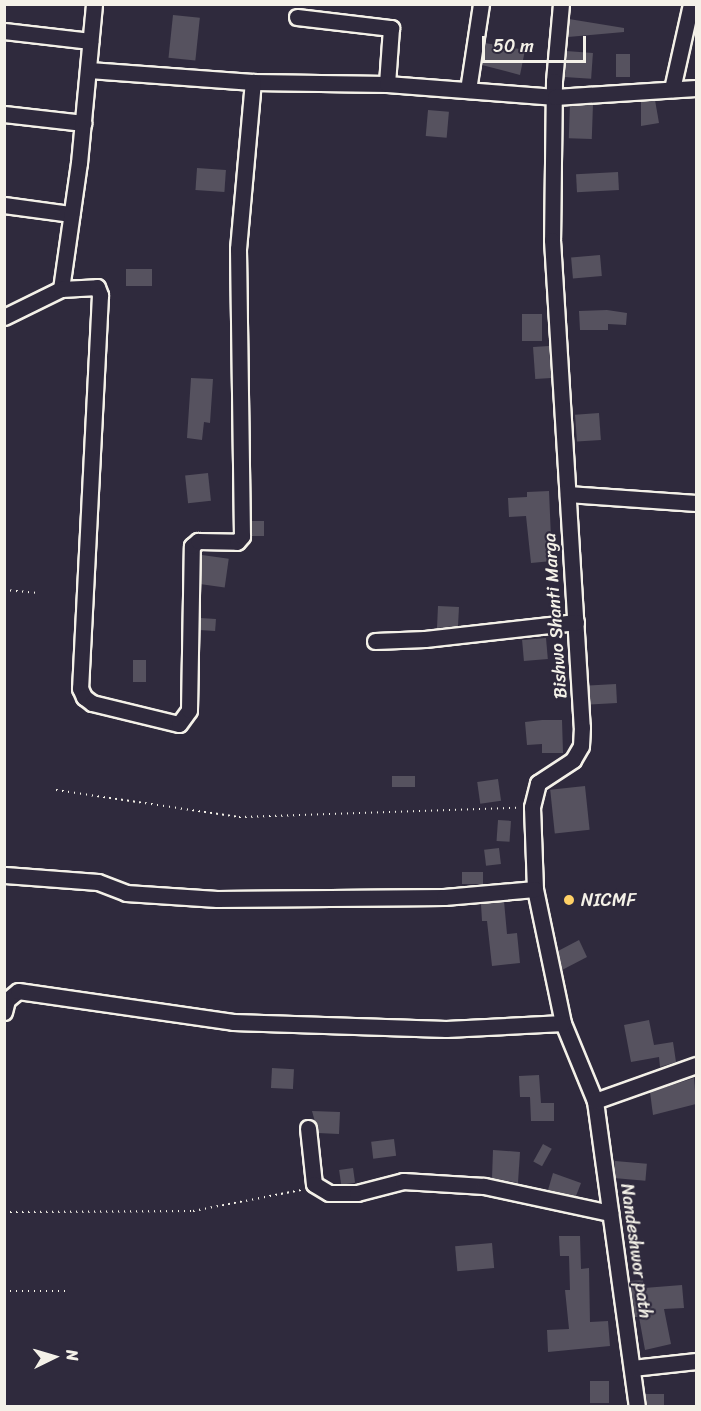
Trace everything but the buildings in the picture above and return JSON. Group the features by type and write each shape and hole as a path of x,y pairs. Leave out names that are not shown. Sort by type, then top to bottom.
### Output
{"street":[{"path":"62,289 89,70 94,4"},
{"path":"468,90 481,4"},
{"name":"Bishwo Shanti Marga","path":"561,4 555,98 552,240 576,622 581,746 573,760 538,783 532,807 535,890 563,1023 595,1101"},
{"path":"672,89 691,4"},
{"path":"297,16 391,28 387,84"},
{"path":"4,31 90,41"},
{"path":"89,70 253,82 387,84 555,98 696,88"},
{"path":"4,317 62,289 92,285 100,295 80,688 92,703 179,724 189,710 192,546 198,541 237,542 242,536 237,249 253,82"},
{"path":"4,114 83,123"},
{"path":"4,205 71,214"},
{"path":"568,494 696,503"},
{"path":"375,641 425,639 576,622"},
{"path":"5,875 98,882 126,892 217,899 444,897 535,890"},
{"path":"4,1012 7,1000 18,991 233,1022 446,1029 563,1023"},
{"path":"595,1101 696,1065"},
{"name":"Nandeshwor path","path":"595,1101 637,1407"},
{"path":"308,1128 315,1185 334,1194 357,1193 403,1181 484,1186 610,1213"},
{"path":"633,1368 696,1361"}],"path":[{"path":"4,590 36,593"},
{"path":"56,790 239,817 532,807"},
{"path":"4,1212 193,1210 271,1198 315,1185"},
{"path":"4,1291 64,1291"}],"place":[{"name":"NICMF","path":"569,900"}]}
